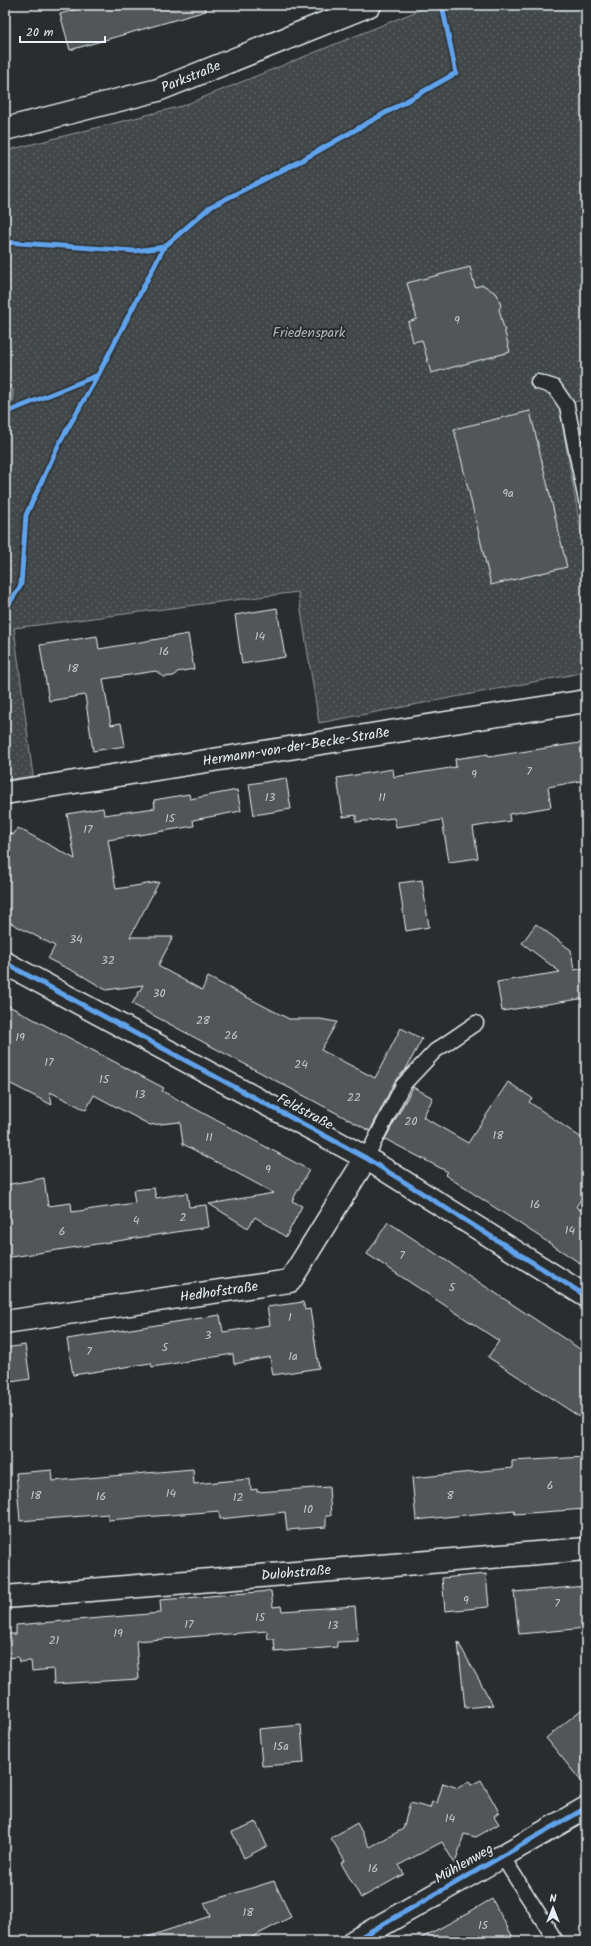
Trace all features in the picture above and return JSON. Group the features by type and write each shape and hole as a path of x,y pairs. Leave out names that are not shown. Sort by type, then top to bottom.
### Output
{"street":[{"name":"Parkstraße","path":"5,129 158,90 370,5"},
{"name":"Hermann-von-der-Becke-Straße","path":"5,793 586,701"},
{"name":"Feldstraße","path":"5,963 366,1158 586,1296"},
{"name":"Hedhofstraße","path":"5,1322 290,1281 366,1158"},
{"name":"Dulohstraße","path":"5,1597 586,1549"},
{"name":"Mühlenweg","path":"354,1941 586,1808"}],"lane":[{"path":"538,382 554,387 567,406 586,501"},
{"path":"366,1158 403,1084 435,1051 476,1023"},
{"path":"502,1856 556,1941"}],"green space":[{"name":"Friedenspark","path":"432,5 586,5 586,399 559,406 586,560 586,672 319,723 298,592 14,628 33,776 5,780 5,151 182,106"}],"water":[{"path":"5,380 13,390 13,401 5,403"}],"building":[{"path":"91,5 205,5 206,11 70,50 60,14"},
{"path":"470,267 475,287 483,285 497,294 501,306 499,309 510,352 431,373 422,340 413,342 408,322 417,319 407,283"},
{"path":"530,411 567,567 491,585 454,429"},
{"path":"277,608 285,657 242,664 235,615"},
{"path":"188,634 194,669 177,672 174,676 164,677 156,671 103,679 111,725 121,723 125,746 93,751 85,695 49,701 40,645 97,636 99,649"},
{"path":"586,742 586,780 548,787 551,807 509,814 510,821 473,827 478,858 449,862 442,820 396,827 394,818 356,822 356,815 343,817 337,778 393,769 394,777 456,767 455,759 488,754 488,757"},
{"path":"286,778 291,809 254,815 249,784"},
{"path":"237,790 241,811 193,820 194,826 108,840 116,889 159,882 130,937 173,937 158,966 202,990 208,977 289,1019 320,1019 337,1022 321,1050 375,1078 401,1028 422,1039 406,1069 395,1081 370,1131 132,1004 143,985 106,990 81,975 48,959 55,946 5,920 5,831 13,835 18,828 75,859 67,814 103,808 104,815 155,808 154,800 189,794 190,799"},
{"path":"422,880 429,927 406,931 399,883"},
{"path":"536,924 571,950 574,970 584,968 586,998 502,1011 497,982 560,972 522,943"},
{"path":"5,1004 164,1088 162,1091 309,1170 292,1201 302,1206 286,1237 255,1217 248,1228 209,1204 274,1193 183,1144 180,1122 150,1125 94,1095 86,1110 50,1092 52,1105 5,1081"},
{"path":"508,1082 532,1098 529,1102 586,1141 586,1191 576,1207 586,1214 586,1267 445,1175 448,1172 385,1139 413,1087 433,1098 423,1117 468,1143"},
{"path":"44,1178 48,1206 71,1203 72,1212 135,1203 133,1190 154,1188 156,1198 187,1193 189,1207 206,1205 209,1227 5,1258 5,1185"},
{"path":"388,1222 586,1353 586,1421 488,1357 499,1341 367,1254"},
{"path":"303,1302 305,1310 310,1309 319,1368 273,1375 270,1357 234,1364 233,1354 152,1367 151,1363 73,1375 67,1339 220,1315 223,1332 270,1325 267,1307"},
{"path":"25,1345 30,1379 5,1383 5,1348"},
{"path":"586,1457 586,1509 515,1514 514,1510 416,1520 412,1478 512,1468 512,1461"},
{"path":"193,1469 194,1484 250,1479 251,1490 257,1489 257,1492 329,1487 331,1516 326,1516 326,1527 287,1530 285,1512 220,1519 219,1511 108,1520 108,1514 20,1521 16,1473 52,1470 53,1481"},
{"path":"486,1574 489,1607 445,1611 442,1578"},
{"path":"586,1586 586,1628 519,1634 514,1592"},
{"path":"271,1591 273,1607 281,1606 282,1611 355,1606 358,1641 337,1642 337,1647 275,1652 274,1639 268,1639 267,1631 136,1641 139,1679 54,1684 53,1669 32,1671 31,1661 19,1662 18,1657 5,1658 5,1634 16,1634 16,1625 161,1613 160,1600"},
{"path":"458,1642 493,1705 465,1708"},
{"path":"586,1706 586,1787 546,1738"},
{"path":"301,1725 304,1763 262,1766 259,1729"},
{"path":"481,1780 499,1812 494,1816 499,1824 476,1837 464,1834 455,1864 442,1842 399,1865 404,1874 361,1898 341,1863 345,1861 331,1838 357,1823 370,1847 403,1829 410,1803 430,1808 432,1802 437,1803 443,1783 458,1788 469,1781 471,1785"},
{"path":"256,1822 267,1846 244,1858 232,1832"},
{"path":"274,1881 291,1917 245,1941 148,1941 147,1937 210,1916 204,1903"},
{"path":"492,1899 515,1941 416,1941 457,1919"}],"cycle path":[{"path":"164,247 210,207 302,160 456,73 442,5"},
{"path":"5,242 135,251 164,247 98,375 60,442 26,515 21,585 5,610"},
{"path":"5,413 98,375"},
{"path":"5,963 366,1158 586,1296"},
{"path":"354,1941 586,1808"}]}
